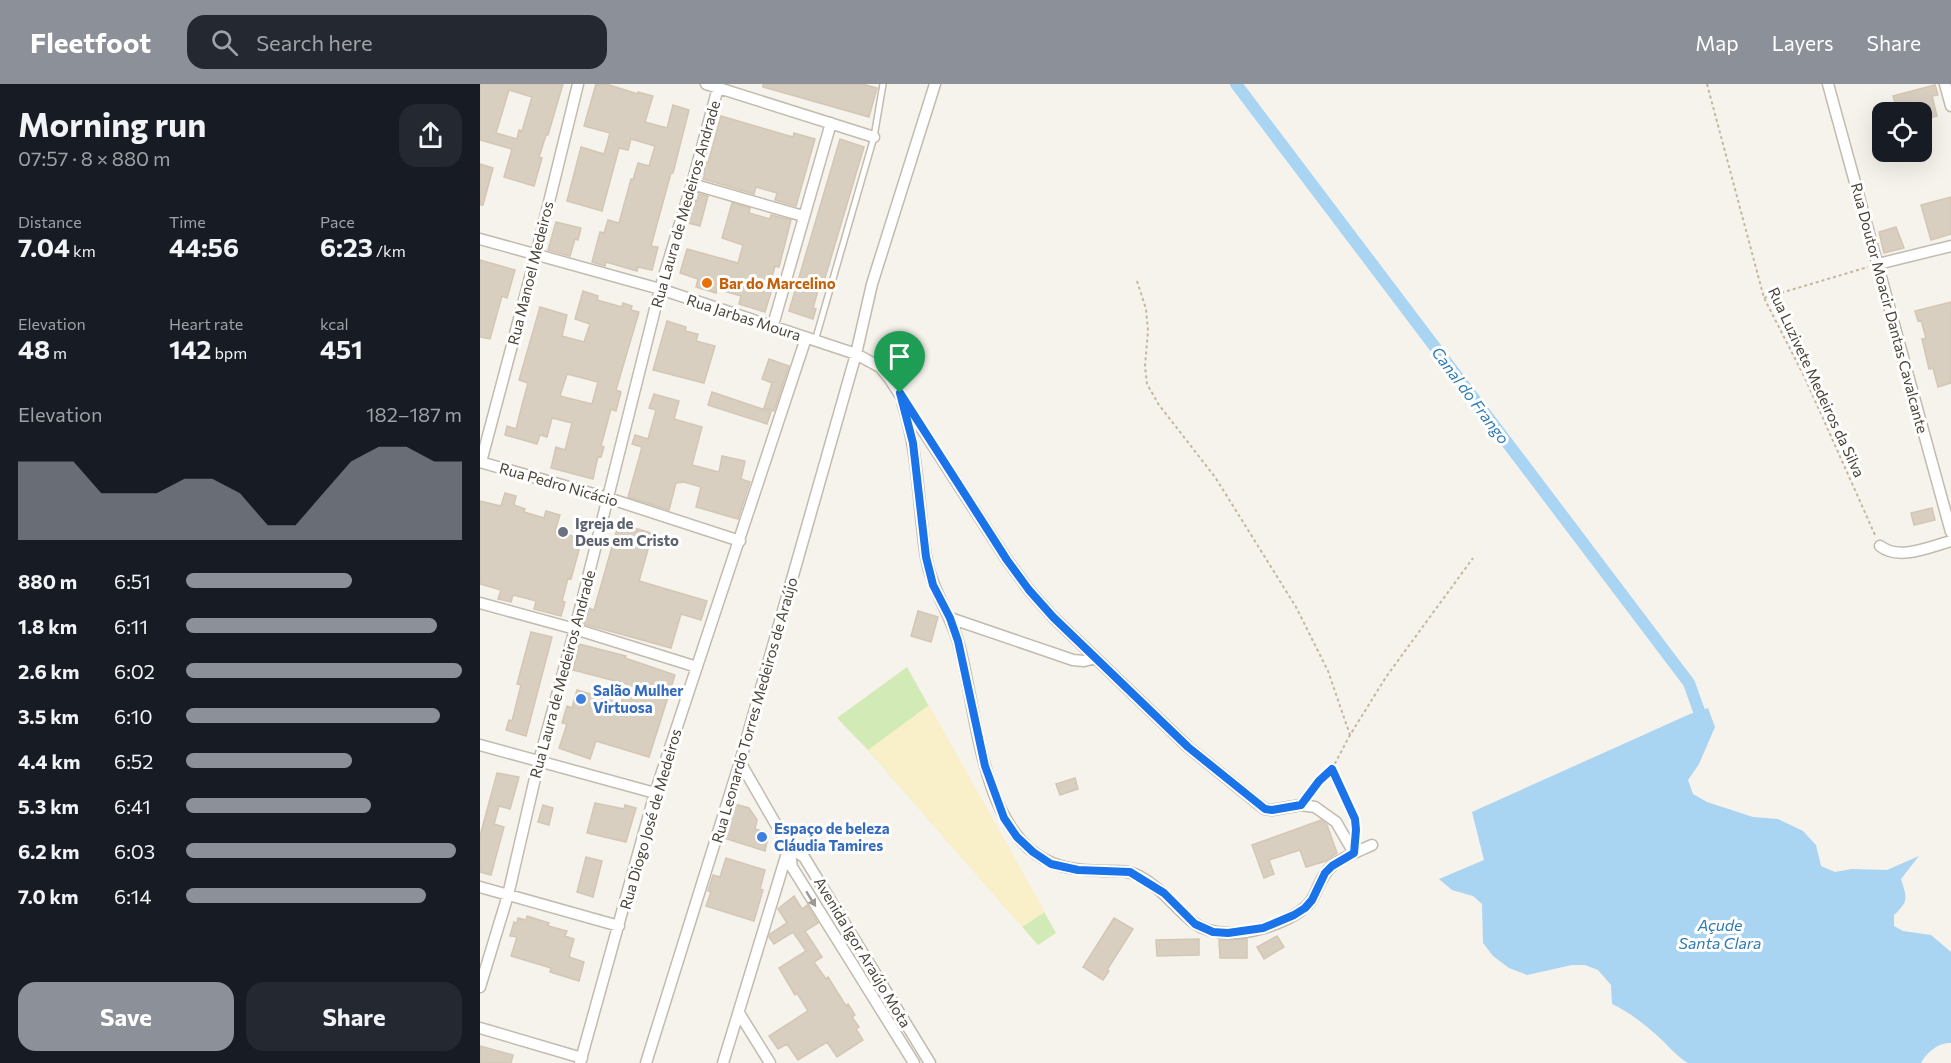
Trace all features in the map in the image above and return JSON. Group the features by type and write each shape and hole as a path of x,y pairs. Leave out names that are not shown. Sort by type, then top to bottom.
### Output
{"street":[{"name":"Rua Manoel Medeiros","path":"480,462 536,255 578,84"},
{"path":"706,84 874,137"},
{"name":"Rua Leonardo Torres Medeiros de Araújo","path":"646,1063 740,762 856,354 872,285 935,84"},
{"name":"Rua Doutor Moacir Dantas Cavalcante","path":"1828,84 1951,532"},
{"path":"1945,84 1951,106"},
{"name":"Rua Laura de Medeiros Andrade","path":"480,987 508,895 539,761 575,629 660,289 692,184 718,86"},
{"path":"773,325 831,123"},
{"path":"692,184 803,216"},
{"name":"Rua Jarbas Moura","path":"480,239 660,289 773,325 856,354 879,367 900,393 1024,583 1053,617 1188,747 1265,809 1301,805"},
{"path":"1878,264 1951,246"},
{"name":"Rua Diogo José de Medeiros","path":"581,1060 655,793 811,339"},
{"path":"900,393 914,452 926,557 933,585 950,618 958,641 985,766 1004,818 1017,837 1051,864 1078,870 1130,872 1164,893 1195,924 1213,932 1228,933 1263,928 1294,915 1312,900 1325,873 1332,866 1372,845"},
{"name":"Rua Pedro Nicácio","path":"480,462 608,498 740,541"},
{"path":"1880,546 1887,551 1903,553 1951,541"},
{"path":"480,603 575,629 697,667"},
{"path":"950,618 1073,660 1084,661 1096,658"},
{"path":"480,745 655,793"},
{"name":"Avenida Igor Araújo Mota","path":"740,762 789,847 792,867 914,1063"},
{"path":"1301,805 1315,807 1336,822 1354,853"},
{"path":"723,1063 789,847"},
{"name":"Avenida Igor Araújo Mota","path":"789,847 804,857 930,1063"},
{"path":"480,887 619,926"},
{"path":"739,1013 770,1063"},
{"path":"480,1028 581,1060"}],"lane":[{"path":"811,339 874,137 883,84"}],"path":[{"name":"Rua Luzivete Medeiros da Silva","path":"1707,84 1764,298 1804,378 1880,546"},
{"path":"1764,298 1878,264"},
{"path":"1137,281 1146,309 1147,384 1159,405 1215,477 1296,607 1328,671 1350,735"},
{"path":"1301,805 1319,781 1332,769 1350,735 1386,678 1473,558"},
{"path":"1332,769 1355,819 1354,853"}],"green space":[{"path":"907,667 1056,933 1038,945 868,750 837,718"}],"sand":[{"path":"929,705 1045,912 1022,927 868,750"}],"water":[{"name":"Açude Santa Clara","path":"1708,708 1715,727 1699,764 1688,780 1693,794 1707,802 1753,817 1778,819 1803,831 1816,845 1821,866 1835,872 1852,869 1887,870 1919,856 1901,879 1905,899 1894,915 1894,926 1903,931 1931,935 1951,952 1951,1043 1942,1044 1933,1049 1921,1063 1688,1063 1645,1025 1612,1004 1611,985 1598,970 1585,965 1572,965 1527,975 1509,968 1493,956 1483,943 1482,904 1473,896 1452,890 1439,879 1484,860 1472,812"}],"building":[{"path":"480,84 563,84 539,157 542,158 534,186 504,177 512,149 480,140","holes":["509,90 532,97 522,131 519,130 517,139 496,133"]},
{"path":"596,84 606,84 653,96 645,122 667,128 673,105 689,110 651,246 658,247 652,270 638,267 637,271 606,262 605,266 592,262 600,232 604,233 608,220 619,223 631,179 633,180 638,163 649,166 655,146 631,139 628,150 619,148 602,211 567,201 581,147 604,154 610,133 584,126"},
{"path":"763,84 862,84 877,88 869,117 763,87"},
{"path":"1935,85 1938,95 1932,96 1937,116 1932,117 1932,102 1895,102 1893,96"},
{"path":"721,116 793,137 794,133 815,139 796,206 775,200 777,193 756,187 754,194 703,179"},
{"path":"840,139 864,147 822,288 819,287 813,308 816,309 813,319 789,311"},
{"path":"480,164 493,168 483,205 480,205"},
{"path":"699,194 708,196 700,226 688,223"},
{"path":"1951,197 1951,234 1931,240 1921,205"},
{"path":"732,203 750,208 749,213 770,219 771,215 791,220 779,267 775,266 769,288 772,289 765,312 739,304 741,296 717,289 716,293 696,287 698,279 680,273 687,249 738,263 743,245 722,238"},
{"path":"556,222 581,228 570,256 548,250"},
{"path":"1896,227 1904,248 1884,253 1879,232"},
{"path":"480,260 515,270 507,298 502,296 490,339 480,337"},
{"path":"583,291 598,296 597,300 622,307 623,303 632,306 631,310 639,312 616,390 621,392 616,411 611,409 601,446 604,447 601,457 598,456 593,479 551,468 556,447 565,450 572,423 552,418 547,437 540,435 537,444 505,435 507,426 516,429 528,383 519,380 540,307 567,315 562,336 584,342 590,324 575,319","holes":["567,374 598,382 592,404 560,396"]},
{"path":"1951,302 1951,383 1938,387 1933,368 1929,369 1922,339 1926,338 1921,320 1918,321 1915,311"},
{"path":"667,321 686,327 685,331 698,334 696,341 715,346 704,383 653,370"},
{"path":"769,359 789,366 774,411 764,408 772,383 762,379"},
{"path":"712,392 771,412 767,424 708,405"},
{"path":"654,394 679,401 674,419 702,427 692,465 719,472 722,456 745,461 741,479 750,482 738,519 696,507 701,487 684,482 676,483 669,510 628,497 642,447 632,444 635,435 648,439 656,410 649,408"},
{"path":"505,493 516,496 514,505 525,509 524,512 544,518 546,511 560,515 555,531 582,539 571,579 568,578 561,616 534,609 536,601 525,598 513,595 511,602 498,599 501,590 480,584 480,501 501,506"},
{"path":"1932,508 1935,520 1914,525 1911,513"},
{"path":"621,524 651,533 639,581 707,601 701,620 681,614 671,648 584,624 589,608 594,610 617,529 619,530"},
{"path":"918,611 938,617 931,642 911,636"},
{"path":"531,632 552,637 526,736 506,730 509,720 512,721 521,685 517,684"},
{"path":"579,644 626,656 625,658 675,675 649,757 596,741 590,759 559,748 567,724 562,723 567,706 572,708 577,690 621,703 627,684 573,670"},
{"path":"497,773 519,777 510,809 499,806 494,824 504,827 491,875 480,872 480,836"},
{"path":"1075,778 1078,789 1060,795 1056,784"},
{"path":"595,803 624,809 625,805 636,808 626,842 587,833"},
{"path":"735,804 749,808 757,820 755,829 766,832 768,837 765,851 724,838"},
{"path":"543,805 553,808 549,825 538,822"},
{"path":"1321,820 1327,825 1337,853 1326,861 1306,867 1300,850 1269,860 1274,874 1264,878 1252,845"},
{"path":"586,857 602,861 593,897 577,892"},
{"path":"726,858 765,870 760,889 763,890 754,921 706,906 713,875 720,877"},
{"path":"794,896 802,909 807,905 818,923 805,931 822,957 814,962 826,979 828,977 846,1006 848,1004 855,1015 852,1017 859,1027 856,1029 863,1040 837,1057 827,1042 798,1060 787,1044 778,1049 769,1036 808,1011 797,993 795,995 779,968 806,951 793,932 774,944 769,937 787,923 778,909"},
{"path":"527,916 549,923 548,926 567,931 565,936 574,939 569,957 584,962 579,981 550,972 551,968 511,956 517,937 510,936 514,922 517,923 518,918 526,920"},
{"path":"1114,918 1133,929 1103,980 1083,967"},
{"path":"1277,936 1284,947 1264,959 1257,947"},
{"path":"1199,939 1199,955 1157,956 1156,940"},
{"path":"1247,939 1247,958 1220,958 1219,940"},
{"path":"480,1046 513,1055 511,1063 480,1063"}],"waterway":[{"name":"Canal do Frango","path":"1236,84 1689,683 1699,711"}],"place":[{"name":"Bar do Marcelino","path":"707,283"},
{"name":"Igreja de Deus em Cristo","path":"563,532"},
{"name":"Salão Mulher Virtuosa","path":"581,699"},
{"name":"Espaço de beleza Cláudia Tamires","path":"762,837"}],"route":[{"path":"900,393 1007,560 1029,590 1053,617 1188,747 1265,809 1301,805 1319,781 1332,769 1355,819 1354,853 1325,873 1312,900 1305,908 1276,924 1263,928 1228,933 1213,932 1195,924 1164,893 1141,877 1130,872 1078,870 1051,864 1017,837 1004,818 985,766 958,641 950,618 943,609 933,585 926,557 913,443 900,393"}]}
